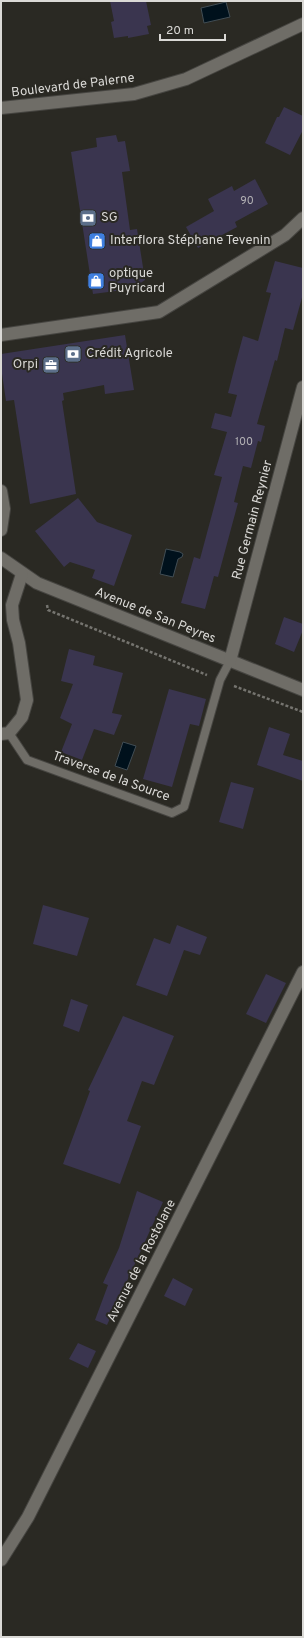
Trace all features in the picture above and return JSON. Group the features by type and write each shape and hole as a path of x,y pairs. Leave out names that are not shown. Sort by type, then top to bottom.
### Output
{"street":[{"name":"Boulevard de Palerne","path":"1,108 134,94 186,79 303,24"},
{"path":"1,335 159,312 285,235 303,218"},
{"name":"Rue Germain Reynier","path":"230,661 303,387"},
{"path":"1,491 4,509 1,530"},
{"name":"Avenue de San Peyres","path":"1,558 37,584 303,690"},
{"path":"5,734 22,717 27,700 19,643 13,620 12,605 22,574"},
{"name":"Avenue de la Rostolane","path":"1,1560 28,1517 303,972"}],"lane":[{"name":"Traverse de la Source","path":"5,734 27,760 172,813 184,807 220,680 230,661"}],"path":[{"path":"44,586 48,610 202,672"},
{"path":"241,688 303,712"}],"water":[{"path":"226,2 230,17 204,23 201,8"},
{"path":"166,549 183,554 182,557 178,559 173,577 160,574"},
{"path":"123,742 136,746 127,770 115,766"}],"building":[{"path":"110,1 146,1 151,25 147,26 149,34 128,38 128,36 114,38 111,22 114,21"},
{"path":"284,107 303,116 303,130 290,155 265,143 277,117 279,117"},
{"path":"116,135 118,142 125,141 130,171 122,172 130,230 137,229 145,280 139,284 139,288 93,294 71,152 97,147 96,138"},
{"path":"255,179 268,204 235,222 237,227 198,248 186,227 214,211 208,199 232,186 234,191"},
{"path":"275,261 303,268 303,294 293,330 285,328 277,361 275,360 257,424 265,426 261,442 258,441 251,468 243,466 234,502 238,503 218,577 214,576 205,609 181,603 194,557 200,559 222,477 214,475 227,432 211,428 215,413 231,417 237,395 228,393 243,336 258,341 271,293 266,292"},
{"path":"125,335 134,390 105,394 104,385 63,393 64,400 62,401 76,494 30,504 14,400 6,401 1,367 1,354"},
{"path":"78,498 97,522 132,535 114,586 92,578 95,570 70,562 64,567 35,531"},
{"path":"284,617 303,624 303,630 294,652 275,644"},
{"path":"69,649 95,656 93,665 123,673 112,713 122,715 114,735 94,729 82,760 61,752 72,724 60,718 73,684 61,681"},
{"path":"169,689 206,699 199,726 190,724 172,787 143,779"},
{"path":"269,727 290,734 283,755 303,761 303,781 257,765"},
{"path":"231,782 254,788 243,829 219,822"},
{"path":"43,905 89,918 77,956 33,944"},
{"path":"177,925 207,937 200,955 184,950 167,996 136,985 154,938 170,944"},
{"path":"266,974 286,983 266,1023 246,1014"},
{"path":"71,999 88,1005 79,1032 63,1026"},
{"path":"123,1016 174,1036 154,1085 142,1081 127,1121 141,1126 120,1184 63,1164 90,1091 88,1090"},
{"path":"137,1191 163,1202 107,1325 95,1320 108,1285 103,1283 119,1248"},
{"path":"173,1278 193,1289 185,1306 164,1296"},
{"path":"78,1343 96,1351 88,1368 69,1359"}],"place":[{"name":"SG","path":"88,218"},
{"name":"Interflora Stéphane Tevenin","path":"97,241"},
{"name":"optique Puyricard","path":"96,281"},
{"name":"Crédit Agricole","path":"73,354"},
{"name":"Orpi","path":"51,365"}]}
